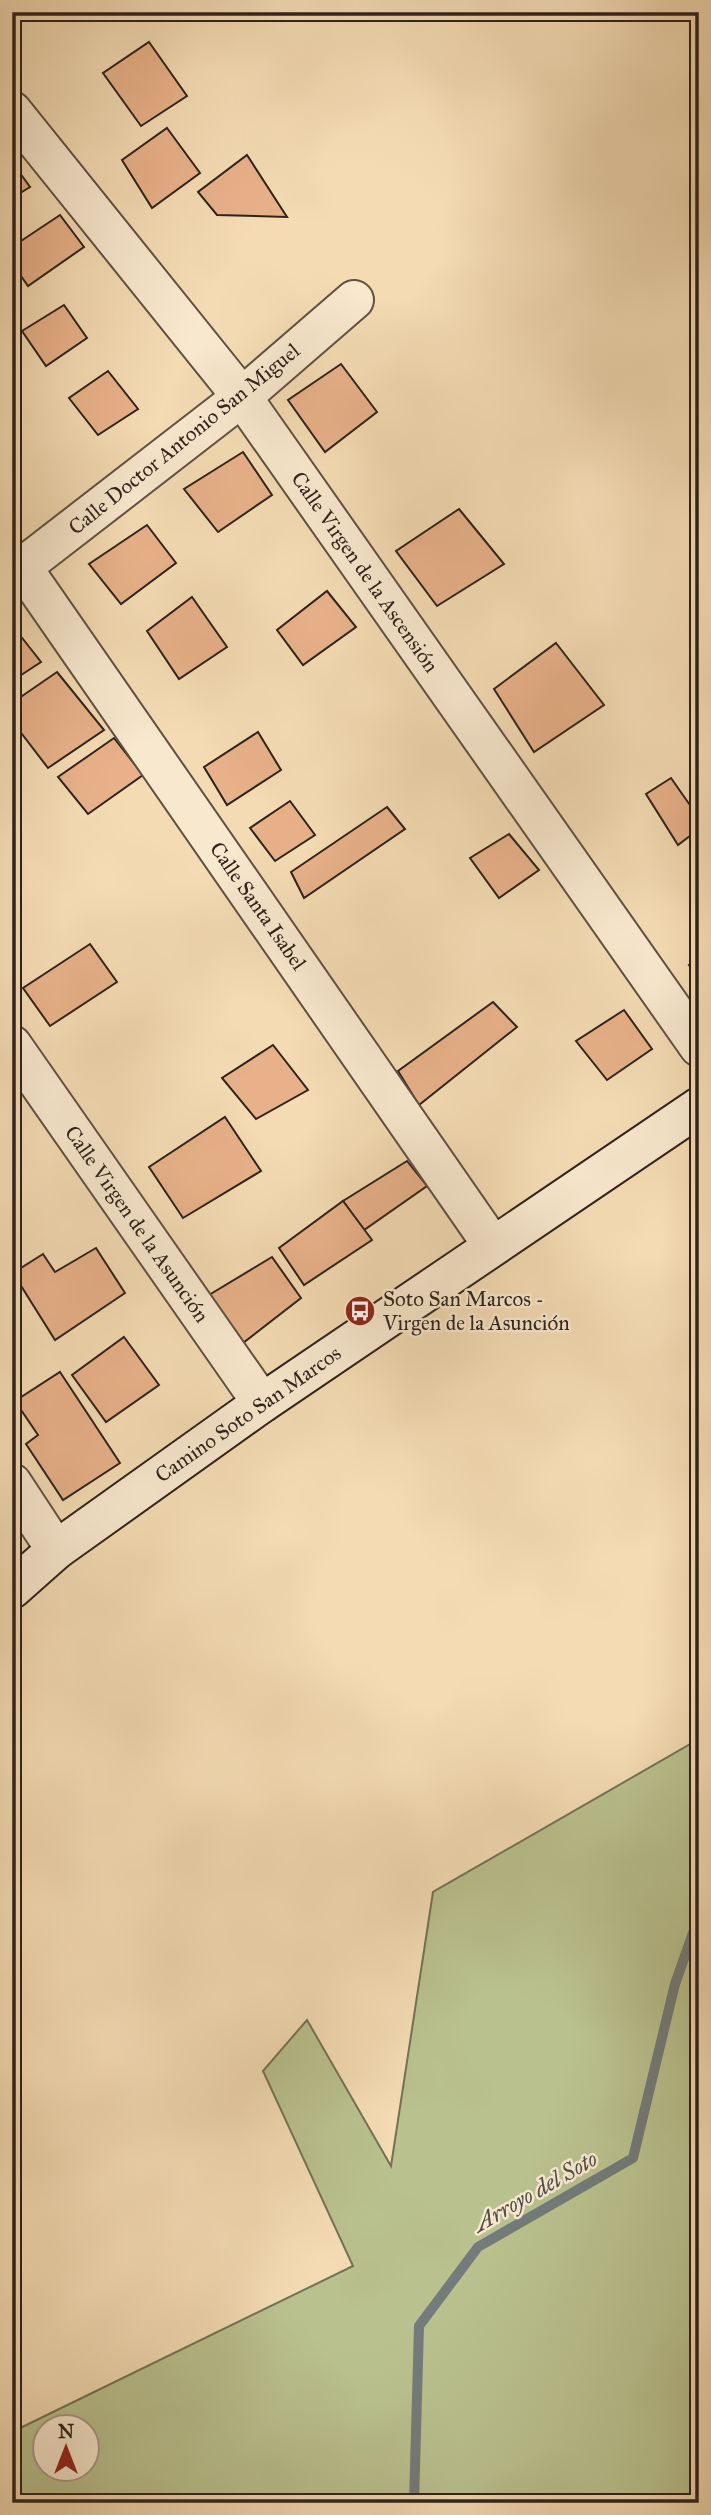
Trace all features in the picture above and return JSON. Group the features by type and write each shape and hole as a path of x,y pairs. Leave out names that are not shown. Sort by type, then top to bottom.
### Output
{"street":[{"name":"Calle Virgen de la Ascensión","path":"12,111 242,397 699,1047"},
{"name":"Calle Doctor Antonio San Miguel","path":"17,571 242,397 354,300"},
{"name":"Calle Santa Isabel","path":"17,571 493,1245"},
{"name":"Calle Virgen de la Asunción","path":"12,1045 262,1403"},
{"name":"Camino Soto San Marcos","path":"12,1590 56,1550 262,1403 699,1107"},
{"path":"12,1483 56,1550"}],"green space":[{"path":"699,1739 699,2503 12,2503 12,2432 32,2422 32,2484 102,2484 102,2414 49,2414 353,2266 263,2071 307,2020 391,2166 433,1892"}],"building":[{"path":"149,42 187,96 141,126 103,73"},
{"path":"167,128 200,173 152,208 122,160"},
{"path":"247,155 287,217 217,215 198,192"},
{"path":"12,162 30,187 12,198"},
{"path":"60,215 84,247 28,286 12,263 12,247"},
{"path":"64,305 87,338 46,366 22,331"},
{"path":"341,364 377,412 325,452 288,400"},
{"path":"108,371 138,409 98,435 69,398"},
{"path":"243,452 272,495 218,532 184,489"},
{"path":"459,509 504,564 437,606 396,551"},
{"path":"147,525 176,563 121,604 89,564"},
{"path":"327,591 356,627 303,665 277,630"},
{"path":"192,597 227,647 179,679 147,631"},
{"path":"12,625 41,662 12,681"},
{"path":"556,643 604,705 534,752 494,689"},
{"path":"57,672 104,730 48,768 12,721 12,703"},
{"path":"258,732 281,770 227,805 204,767"},
{"path":"114,738 143,775 88,814 58,777"},
{"path":"671,778 699,818 699,829 678,845 646,794"},
{"path":"290,801 315,835 275,861 250,828"},
{"path":"387,807 405,829 304,898 291,872"},
{"path":"509,834 539,870 499,898 470,858"},
{"path":"90,944 117,982 50,1026 23,988"},
{"path":"699,958 699,979 689,965"},
{"path":"493,1002 517,1027 419,1105 398,1071"},
{"path":"624,1010 652,1049 607,1080 576,1041"},
{"path":"273,1045 308,1090 256,1119 222,1078"},
{"path":"225,1117 261,1171 183,1218 149,1167"},
{"path":"407,1161 427,1186 364,1230 343,1201"},
{"path":"343,1201 372,1240 304,1285 279,1248"},
{"path":"96,1248 125,1293 55,1340 13,1273 43,1254 55,1272"},
{"path":"272,1257 301,1298 243,1343 209,1295"},
{"path":"124,1337 159,1385 106,1422 72,1375"},
{"path":"60,1372 120,1463 63,1500 26,1444 38,1435 15,1401"}],"waterway":[{"name":"Arroyo del Soto","path":"414,2503 419,2326 478,2247 633,2158 675,1984 699,1916"}],"place":[{"name":"Soto San Marcos - Virgen de la Asunción","path":"360,1311"}]}
